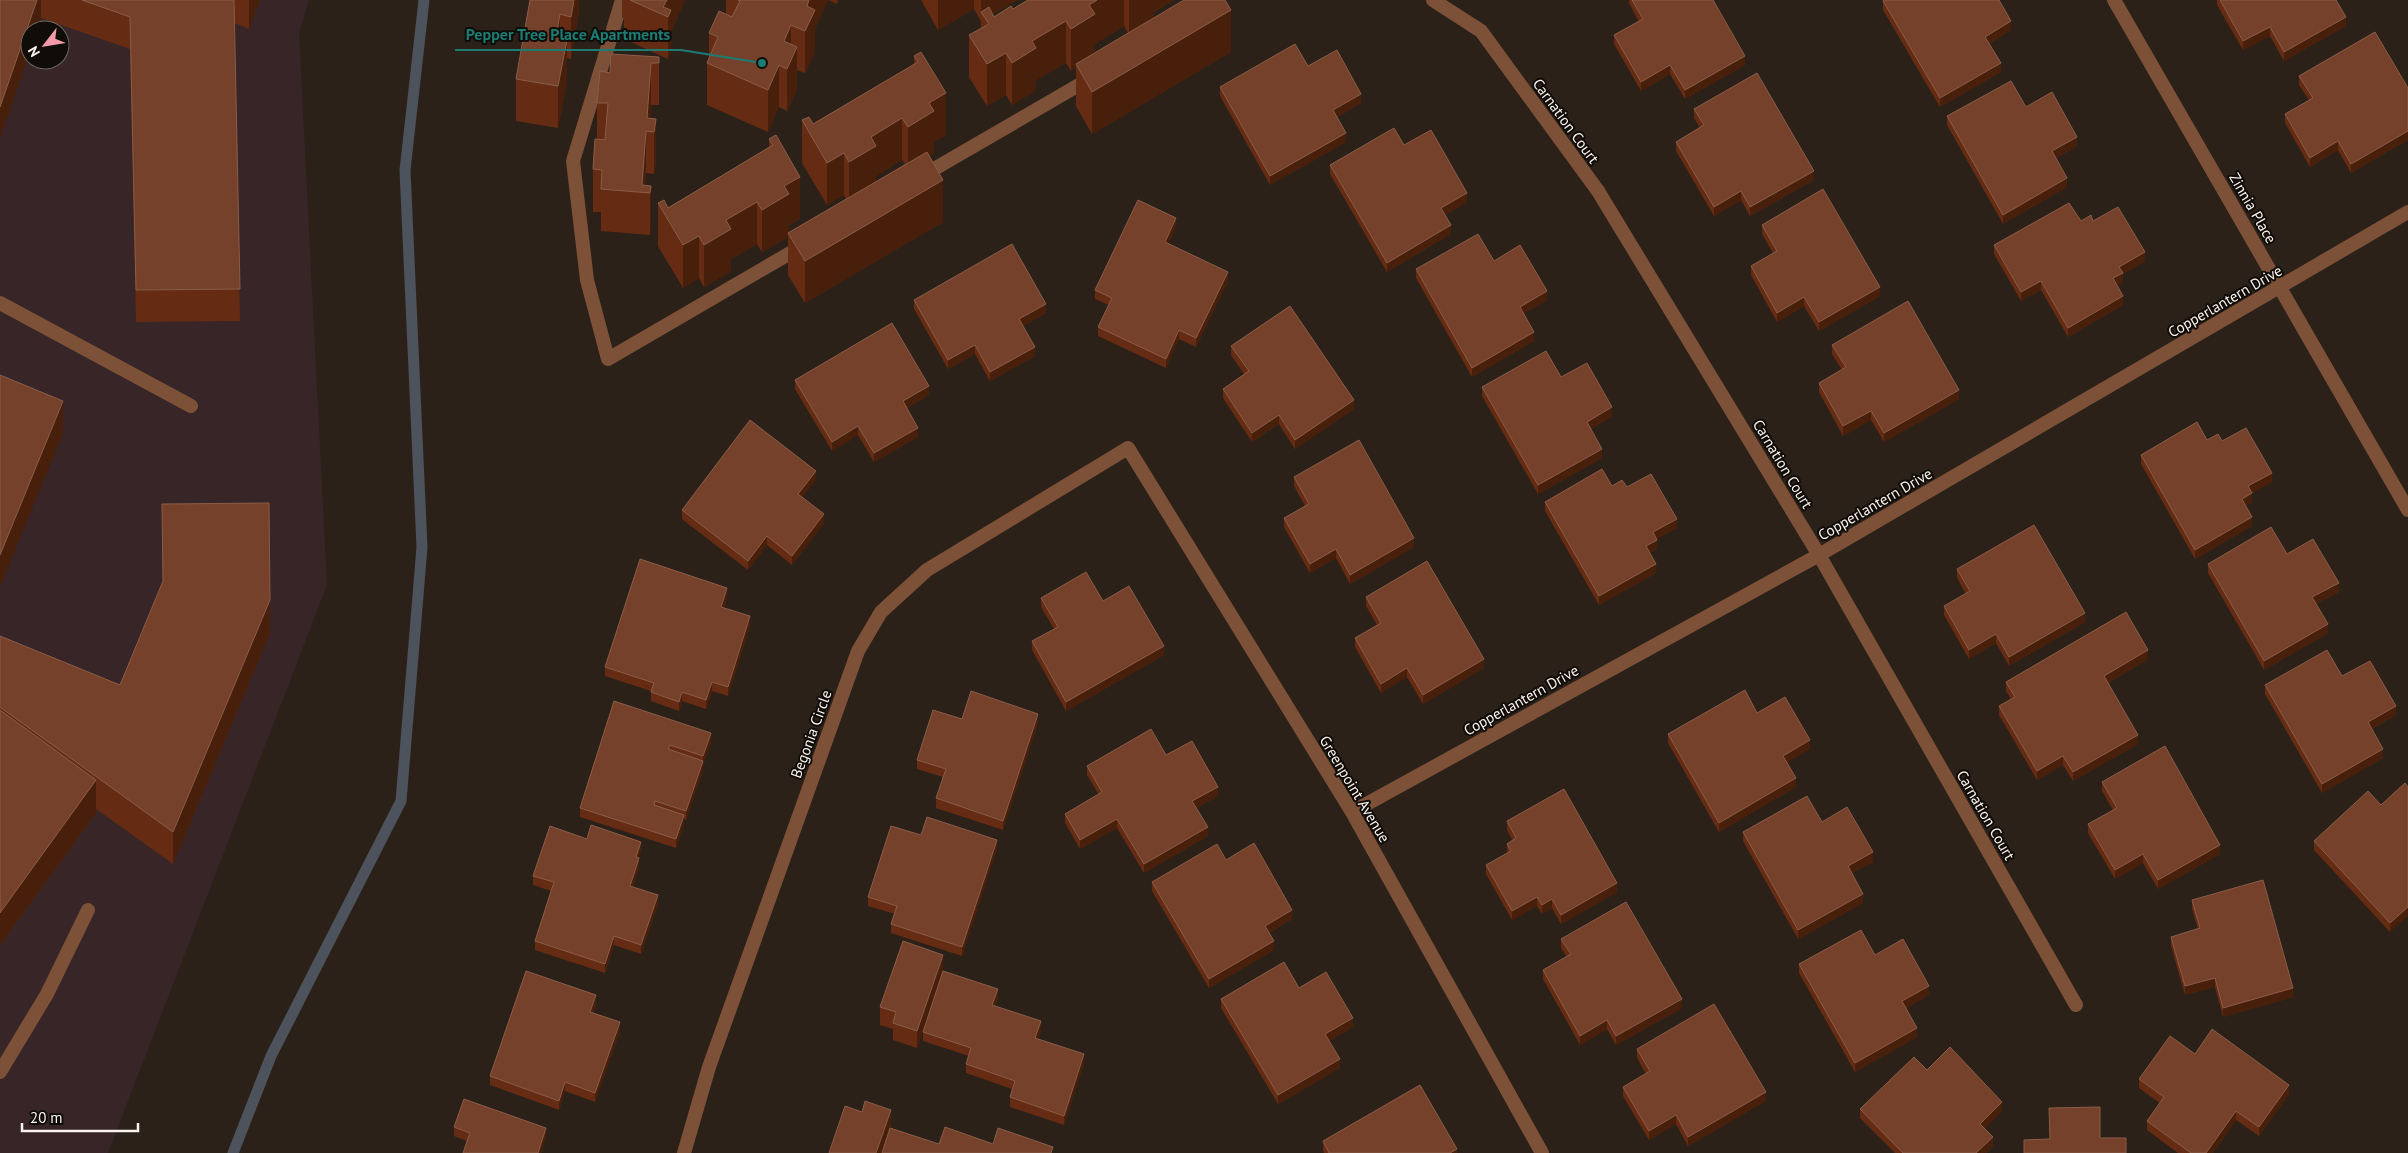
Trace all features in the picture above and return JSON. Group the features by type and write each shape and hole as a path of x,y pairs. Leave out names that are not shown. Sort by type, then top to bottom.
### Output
{"street":[{"path":"622,0 573,161 587,280 608,359 816,238"},
{"name":"Carnation Court","path":"1433,0 1481,31 1598,191 1819,555 2076,1005"},
{"name":"Zinnia Place","path":"2114,0 2408,510"},
{"path":"909,184 1105,70"},
{"name":"Copperlantern Drive","path":"1352,812 1819,555 2281,288 2408,212"},
{"path":"0,303 191,406"},
{"name":"Greenpoint Avenue","path":"1128,448 1352,812 1542,1153"},
{"name":"Begonia Circle","path":"684,1153 709,1067 855,661 881,612 927,570 1128,448"},
{"path":"0,1072 47,994 88,910"}],"shaded area":[{"path":"0,0 309,0 299,33 327,585 108,1153 0,1153"}],"building":[{"path":"0,0 37,0 30,20 20,20 20,49 0,107"},
{"path":"82,0 234,0 240,289 136,290 130,17"},
{"path":"530,0 574,0 571,17 560,14 556,38 567,40 558,86 516,79"},
{"path":"630,0 667,0 663,7 671,10 668,17"},
{"path":"738,0 809,0 807,6 815,10 805,31 791,25 784,41 797,47 787,69 779,65 768,90 707,63 718,37 709,33 719,11 732,17 740,1"},
{"path":"1028,0 1097,0 1089,5 1095,14 1071,29 1066,21 1032,41 1036,48 1012,63 1006,53 987,64 969,35 989,24 981,12 989,7 994,17 1011,6 1013,9"},
{"path":"1184,0 1225,0 1231,10 1092,92 1076,64"},
{"path":"1632,0 1713,0 1745,56 1685,90 1670,65 1641,82 1614,35 1643,19"},
{"path":"1884,0 1999,0 2011,21 1985,37 2001,63 1940,98"},
{"path":"2220,0 2336,0 2346,17 2284,52 2270,27 2243,41"},
{"path":"2375,32 2408,88 2408,131 2351,164 2338,141 2310,158 2285,114 2313,98 2299,76"},
{"path":"1295,44 1308,66 1337,50 1361,94 1333,110 1346,133 1270,176 1220,87"},
{"path":"921,52 946,93 929,103 934,111 908,127 902,118 871,137 876,146 849,162 844,153 827,163 802,120 809,117 813,124 918,62 914,56"},
{"path":"611,54 659,57 659,63 651,63 647,118 656,119 654,132 646,131 642,185 651,186 650,193 601,189 602,170 593,169 595,139 605,140 608,103 597,103 600,71 610,73"},
{"path":"1757,73 1814,171 1750,207 1741,191 1714,207 1676,142 1704,125 1694,109"},
{"path":"2011,81 2026,107 2052,92 2077,137 2052,151 2067,178 2003,215 1947,116"},
{"path":"1394,128 1404,145 1431,130 1467,193 1441,208 1451,225 1387,263 1330,165"},
{"path":"776,135 800,177 784,186 789,194 762,210 757,202 726,220 731,229 704,245 699,236 683,245 658,203 664,200 668,208 773,145 769,139"},
{"path":"927,152 943,180 805,261 788,233"},
{"path":"1823,189 1880,287 1819,322 1804,297 1777,313 1751,266 1777,251 1762,225"},
{"path":"1138,200 1176,218 1165,242 1228,272 1196,338 1179,330 1166,359 1098,327 1112,298 1095,290"},
{"path":"2069,203 2081,221 2091,215 2093,221 2118,207 2145,252 2119,267 2123,273 2113,278 2123,296 2068,328 2041,281 2021,292 1994,245"},
{"path":"1478,234 1494,261 1520,245 1547,291 1520,307 1534,332 1472,368 1416,269"},
{"path":"1012,244 1046,304 1019,319 1035,347 990,372 975,345 948,360 914,300"},
{"path":"1908,301 1959,390 1884,433 1871,411 1843,426 1819,383 1846,367 1832,345"},
{"path":"1290,306 1354,400 1295,440 1279,415 1252,433 1223,389 1249,371 1231,346"},
{"path":"892,323 929,386 903,401 918,428 874,453 858,426 832,442 795,380"},
{"path":"1546,351 1561,377 1587,363 1612,407 1587,422 1602,449 1538,485 1482,387"},
{"path":"0,375 63,401 0,555"},
{"path":"750,420 816,471 798,494 824,514 792,556 767,536 748,561 682,510"},
{"path":"2197,422 2207,440 2218,434 2222,441 2246,428 2272,473 2248,486 2252,493 2242,499 2252,517 2195,550 2141,455"},
{"path":"1359,440 1414,538 1350,575 1336,549 1310,564 1284,518 1309,504 1294,477"},
{"path":"1602,469 1612,486 1622,480 1627,487 1651,474 1677,519 1653,532 1657,540 1646,546 1656,564 1599,596 1545,502"},
{"path":"269,503 270,600 173,832 0,707 0,636 120,685 163,581 162,504"},
{"path":"2034,525 2085,613 2009,657 1996,634 1969,650 1944,606 1970,591 1957,569"},
{"path":"2271,527 2287,554 2313,539 2339,583 2312,597 2328,624 2264,661 2208,564"},
{"path":"640,559 727,588 721,607 750,616 728,687 712,682 706,700 682,692 679,702 651,692 654,683 605,667"},
{"path":"1427,561 1484,659 1423,695 1407,668 1381,684 1355,638 1381,623 1366,597"},
{"path":"1086,572 1103,601 1129,586 1164,646 1066,702 1032,641 1058,627 1041,598"},
{"path":"2126,612 2148,650 2104,676 2138,735 2073,772 2063,756 2037,771 1999,706 2015,697 2006,682"},
{"path":"2327,650 2342,676 2370,661 2396,706 2368,722 2383,749 2322,784 2265,685"},
{"path":"1745,690 1757,713 1785,697 1810,740 1783,756 1796,778 1719,823 1668,734"},
{"path":"971,691 1038,714 1003,821 936,798 946,769 917,760 933,710 962,719"},
{"path":"614,701 711,733 703,756 670,745 668,749 703,761 686,811 655,801 654,805 684,815 676,839 580,808"},
{"path":"0,710 96,780 0,913"},
{"path":"1151,729 1166,755 1192,741 1218,787 1192,801 1208,827 1144,864 1117,819 1080,840 1065,814 1102,792 1087,766"},
{"path":"2165,746 2220,845 2158,880 2143,854 2115,870 2088,824 2117,808 2102,782"},
{"path":"2405,783 2408,787 2408,907 2390,923 2314,841 2368,791 2381,805"},
{"path":"1564,789 1617,883 1561,915 1552,899 1542,905 1537,897 1512,911 1486,865 1511,851 1507,844 1516,838 1507,821"},
{"path":"1807,796 1822,822 1847,807 1873,852 1848,866 1863,894 1798,930 1743,832"},
{"path":"927,817 997,840 962,947 891,924 897,906 868,897 891,826 921,835"},
{"path":"591,825 641,842 636,857 639,858 630,886 658,895 641,945 614,936 605,964 535,941 554,882 533,876 550,826 587,839"},
{"path":"1254,843 1292,910 1265,926 1274,941 1209,979 1152,882 1217,844 1226,860"},
{"path":"2263,880 2293,988 2223,1008 2215,978 2185,986 2171,937 2200,928 2192,900"},
{"path":"1626,902 1682,999 1616,1036 1607,1020 1580,1036 1543,970 1571,954 1561,939"},
{"path":"1861,930 1875,955 1903,939 1929,986 1902,1001 1917,1028 1855,1063 1799,964"},
{"path":"903,941 943,955 917,1031 893,1023 896,1012 880,1007"},
{"path":"1284,962 1299,988 1326,972 1353,1018 1325,1034 1340,1059 1278,1095 1221,999"},
{"path":"526,971 596,995 590,1012 620,1022 595,1093 565,1082 559,1101 490,1076"},
{"path":"943,971 998,989 992,1005 1041,1021 1035,1038 1084,1054 1064,1116 1010,1097 1015,1081 966,1064 971,1048 923,1032"},
{"path":"1714,1004 1766,1092 1688,1137 1676,1115 1649,1131 1623,1087 1650,1071 1637,1049"},
{"path":"2212,1029 2289,1085 2259,1127 2236,1111 2206,1153 2191,1153 2147,1121 2164,1097 2139,1079 2170,1036 2195,1054"},
{"path":"1950,1047 2002,1102 1980,1124 1993,1137 1976,1153 1903,1153 1860,1109 1914,1057 1927,1070"},
{"path":"1420,1085 1457,1149 1450,1153 1329,1153 1323,1141"},
{"path":"464,1099 546,1128 538,1153 463,1153 470,1133 454,1127"},
{"path":"865,1101 891,1110 876,1153 829,1153 845,1106 862,1112"},
{"path":"2100,1107 2100,1138 2126,1138 2126,1153 2024,1153 2024,1140 2050,1139 2049,1108"},
{"path":"945,1127 993,1144 998,1128 1053,1147 1051,1153 882,1153 890,1128 939,1144"}],"waterway":[{"path":"233,1153 271,1056 401,801 422,547 405,170 424,0"}],"place":[{"name":"Pepper Tree Place Apartments","path":"762,63"}]}
